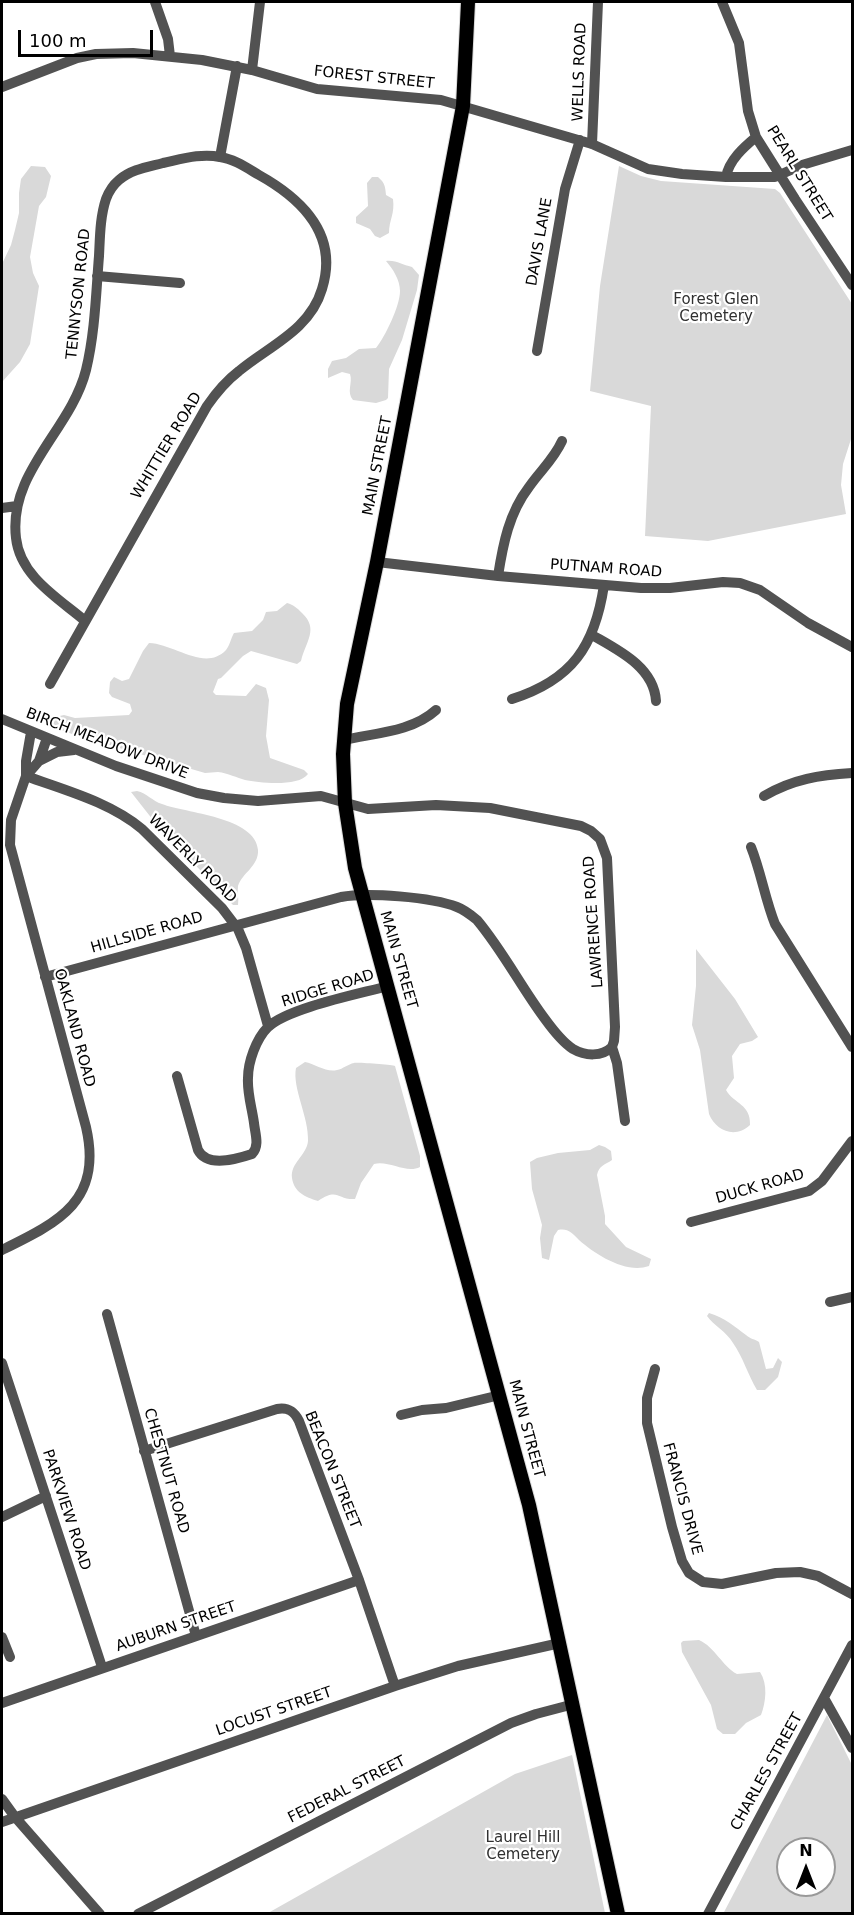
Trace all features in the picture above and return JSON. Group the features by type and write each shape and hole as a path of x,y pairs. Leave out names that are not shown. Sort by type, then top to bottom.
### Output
{"main road":[{"name":"MAIN STREET","path":"468,2 463,106 377,562 350,686 344,740 345,803 351,850 529,1505 618,1914"}],"street":[{"path":"154,2 168,38 170,56"},
{"path":"252,70 260,2"},
{"name":"WELLS ROAD","path":"592,144 598,2"},
{"name":"PEARL STREET","path":"722,2 739,43 748,111 756,137 852,285"},
{"name":"FOREST STREET","path":"2,87 71,60 96,54 119,52 170,56 237,66 317,89 433,99 463,106 592,144 655,171 726,177 780,176"},
{"path":"220,157 237,66"},
{"path":"726,177 728,167 736,156 756,137"},
{"name":"DAVIS LANE","path":"537,351 565,189 580,140"},
{"path":"780,176 802,165 852,150"},
{"name":"TENNYSON ROAD","path":"84,620 42,585 26,566 16,540 17,506 27,478 69,407 84,375 90,348 103,211 110,191 126,174 198,156 220,157"},
{"name":"WHITTIER ROAD","path":"50,684 189,435 217,392 239,370 302,324 315,308 322,290 325,273 324,250 317,228 309,214 293,196 281,188 236,162 220,157"},
{"path":"97,276 180,283"},
{"path":"498,576 504,543 513,515 524,494 553,459 562,441"},
{"path":"2,508 17,506"},
{"name":"PUTNAM ROAD","path":"377,562 604,585 655,588 723,582 747,584 766,593 808,623 852,646"},
{"path":"512,699 531,692 558,676 580,654 592,635 600,610 604,585"},
{"path":"592,635 636,664 650,680 656,701"},
{"path":"344,740 410,725 425,719 436,710"},
{"name":"BIRCH MEADOW DRIVE","path":"2,719 158,782 210,796 258,801 321,796 345,803"},
{"name":"OAKLAND ROAD","path":"2,1250 47,1227 63,1216 79,1196 90,1166 86,1127 9,839 12,813 26,776 31,732"},
{"name":"OAKLAND ROAD","path":"39,762 47,738"},
{"name":"OAKLAND ROAD","path":"26,776 39,762 57,752 77,750"},
{"path":"764,796 787,783 803,778 852,773"},
{"name":"WAVERLY ROAD","path":"26,776 106,807 134,822 222,908 235,925 246,948 268,1026"},
{"name":"LAWRENCE ROAD","path":"345,803 368,809 436,805 481,807 575,824 595,835 605,850 609,884 615,1027 612,1047 617,1063 626,1121"},
{"path":"751,847 759,866 767,904 779,932 852,1047"},
{"name":"HILLSIDE ROAD","path":"45,978 341,897 363,895 438,902 465,911 481,925 532,1002 561,1039 576,1051 587,1054 603,1053 612,1047"},
{"name":"RIDGE ROAD","path":"177,1076 198,1150 206,1159 215,1160 252,1154 257,1145 248,1088 248,1073 256,1045 268,1026 298,1012 388,986"},
{"name":"DUCK ROAD","path":"691,1222 800,1195 811,1190 822,1181 852,1141"},
{"path":"830,1302 852,1297"},
{"name":"CHESTNUT ROAD","path":"107,1314 196,1636"},
{"name":"PARKVIEW ROAD","path":"2,1363 102,1667"},
{"name":"FRANCIS DRIVE","path":"655,1369 648,1391 647,1423 672,1527 682,1562 689,1573 703,1582 722,1584 776,1573 800,1572 818,1576 852,1594"},
{"path":"401,1415 446,1408 500,1395"},
{"name":"BEACON STREET","path":"144,1451 277,1409 290,1410 298,1421 360,1580 395,1686"},
{"path":"2,1517 46,1496"},
{"name":"AUBURN STREET","path":"2,1703 360,1580"},
{"path":"2,1637 10,1657"},
{"name":"LOCUST STREET","path":"2,1822 395,1686 458,1666 560,1643"},
{"name":"CHARLES STREET","path":"708,1914 852,1644"},
{"path":"824,1698 852,1748"},
{"name":"FEDERAL STREET","path":"138,1914 505,1726 536,1714 574,1704"},
{"path":"2,1799 100,1914"}],"green space":[{"path":"31,166 45,167 51,176 46,197 39,206 30,257 33,273 39,286 30,344 20,362 2,382 2,264 11,245 19,213 21,179"},
{"name":"Forest Glen Cemetery","path":"619,166 641,176 661,181 775,189 780,193 852,304 852,436 843,464 841,485 846,514 708,541 645,536 651,406 590,391 600,286"},
{"path":"372,177 380,179 386,195 393,199 389,233 380,238 375,236 370,229 356,223 356,217 368,206 367,183"},
{"path":"386,261 412,267 419,275 417,290 402,340 389,369 388,398 376,403 353,400 350,394 350,374 342,372 328,378 328,369 332,361 346,358 359,349 376,348 384,337 395,313 400,291 396,275"},
{"path":"287,603 299,610 310,624 310,636 301,661 297,664 251,651 218,679 213,692 216,695 246,696 256,684 266,688 269,700 266,736 270,758 304,770 308,774 303,778 296,781 269,783 245,780 218,772 205,773 75,735 58,729 47,719 64,715 75,718 129,715 132,711 130,704 112,697 109,693 110,682 114,677 122,681 129,679 149,643 159,644 199,658 218,656 229,646 234,633 252,631 263,620 266,612 277,611"},
{"path":"137,791 162,804 233,823 254,839 258,856 240,881 238,905 233,905 153,820 131,792"},
{"path":"696,949 735,999 758,1037 740,1044 732,1056 734,1078 726,1090 745,1108 750,1118 750,1125 738,1132 721,1129 709,1114 700,1050 692,1025 696,986"},
{"path":"305,1062 333,1071 354,1063 395,1066 420,1156 420,1167 409,1169 380,1163 374,1164 361,1183 355,1199 334,1194 318,1201 305,1196 298,1190 293,1183 292,1173 307,1146 308,1132 295,1076 296,1068"},
{"path":"599,1145 611,1151 612,1160 601,1167 597,1175 605,1224 626,1247 651,1259 649,1266 640,1268 612,1262 594,1252 567,1230 558,1230 554,1236 549,1260 542,1258 540,1238 542,1225 532,1189 530,1162 558,1153 590,1150"},
{"path":"709,1313 725,1320 759,1342 766,1369 773,1368 778,1358 782,1362 778,1377 765,1390 757,1390 737,1348 707,1316"},
{"path":"699,1640 710,1647 737,1674 760,1672 763,1677 765,1693 761,1715 746,1723 735,1734 723,1734 717,1729 711,1705 682,1652 681,1643 683,1641"},
{"path":"827,1715 852,1765 852,1913 723,1914"},
{"name":"Laurel Hill Cemetery","path":"572,1755 605,1913 268,1913 515,1774"}]}
